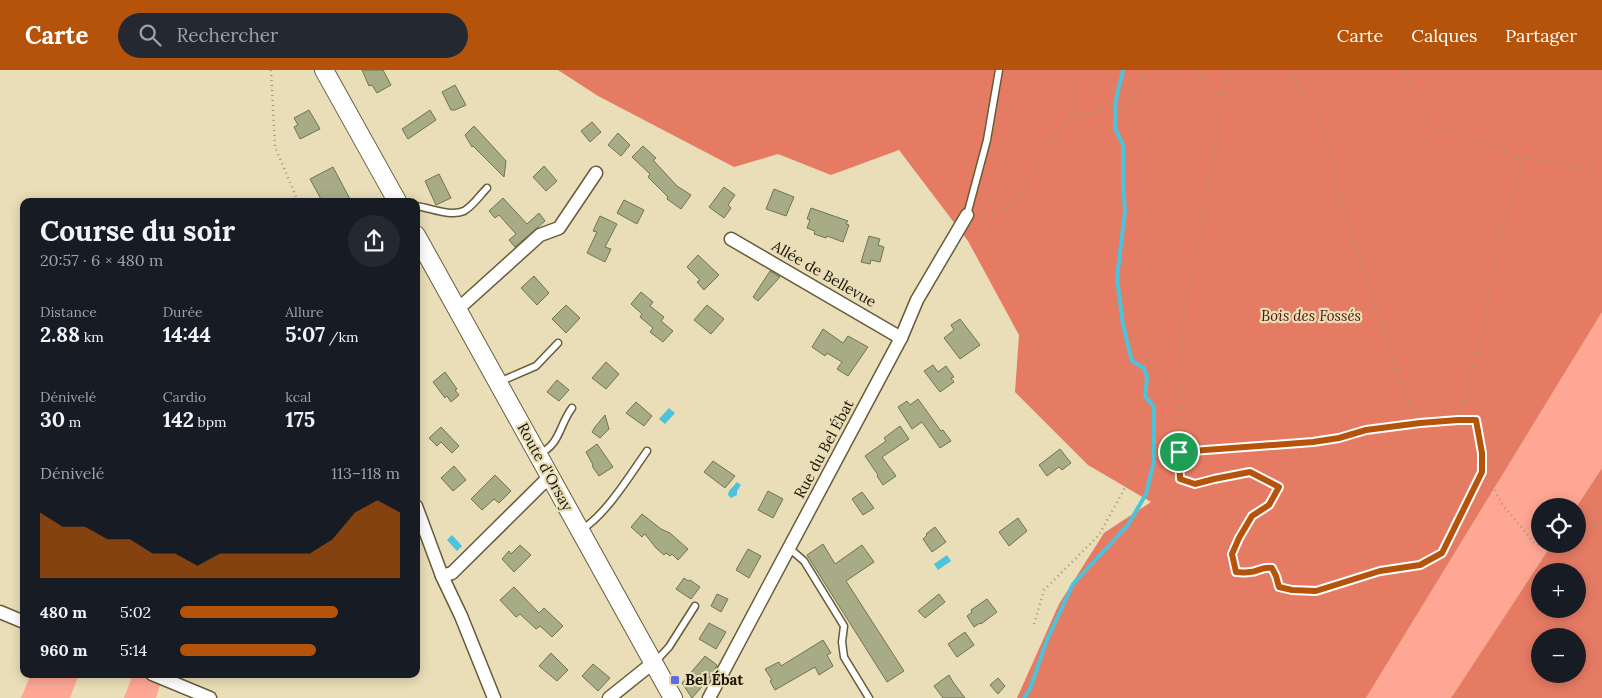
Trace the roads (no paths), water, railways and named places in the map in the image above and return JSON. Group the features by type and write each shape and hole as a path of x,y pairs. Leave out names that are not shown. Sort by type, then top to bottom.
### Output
{"main road":[{"path":"326,71 395,198"},
{"name":"Route d'Orsay","path":"420,242 674,698"}],"street":[{"path":"458,309 540,235 559,228 596,173"},
{"name":"Rue du Bel Ébat","path":"709,698 901,338 917,300 968,212"},
{"name":"Allée de Bellevue","path":"731,239 901,338"},
{"path":"442,576 452,573 550,476"},
{"path":"420,517 442,576 461,616 494,698"},
{"path":"0,612 20,620"},
{"path":"609,698 654,662"},
{"path":"162,678 210,698"}],"lane":[{"path":"968,212 987,140 999,70"},
{"path":"420,207 450,213 463,211 472,205 487,188"},
{"path":"498,382 536,366 558,343"},
{"path":"538,454 550,447 558,438 564,420 572,408"},
{"path":"581,531 590,525 603,510 647,451"},
{"path":"789,548 804,560 844,626 842,642 844,658 868,698"},
{"path":"654,662 669,647 695,606"}],"water":[{"path":"669,408 675,413 665,424 659,419"},
{"path":"737,482 741,485 737,495 731,498 728,495 729,491"},
{"path":"452,535 462,546 457,551 447,540"},
{"path":"947,555 951,561 938,570 934,564"}],"waterway":[{"path":"1024,698 1030,689 1047,640 1073,584 1128,525 1146,494 1154,461 1154,407 1145,396 1147,377 1144,368 1132,361 1123,325 1117,278 1125,211 1123,145 1115,128 1116,100 1123,70"}],"place":[{"name":"Bel Ébat","path":"675,680"}],"park label":[{"name":"Bois des Fossés","path":"1311,316"}]}
